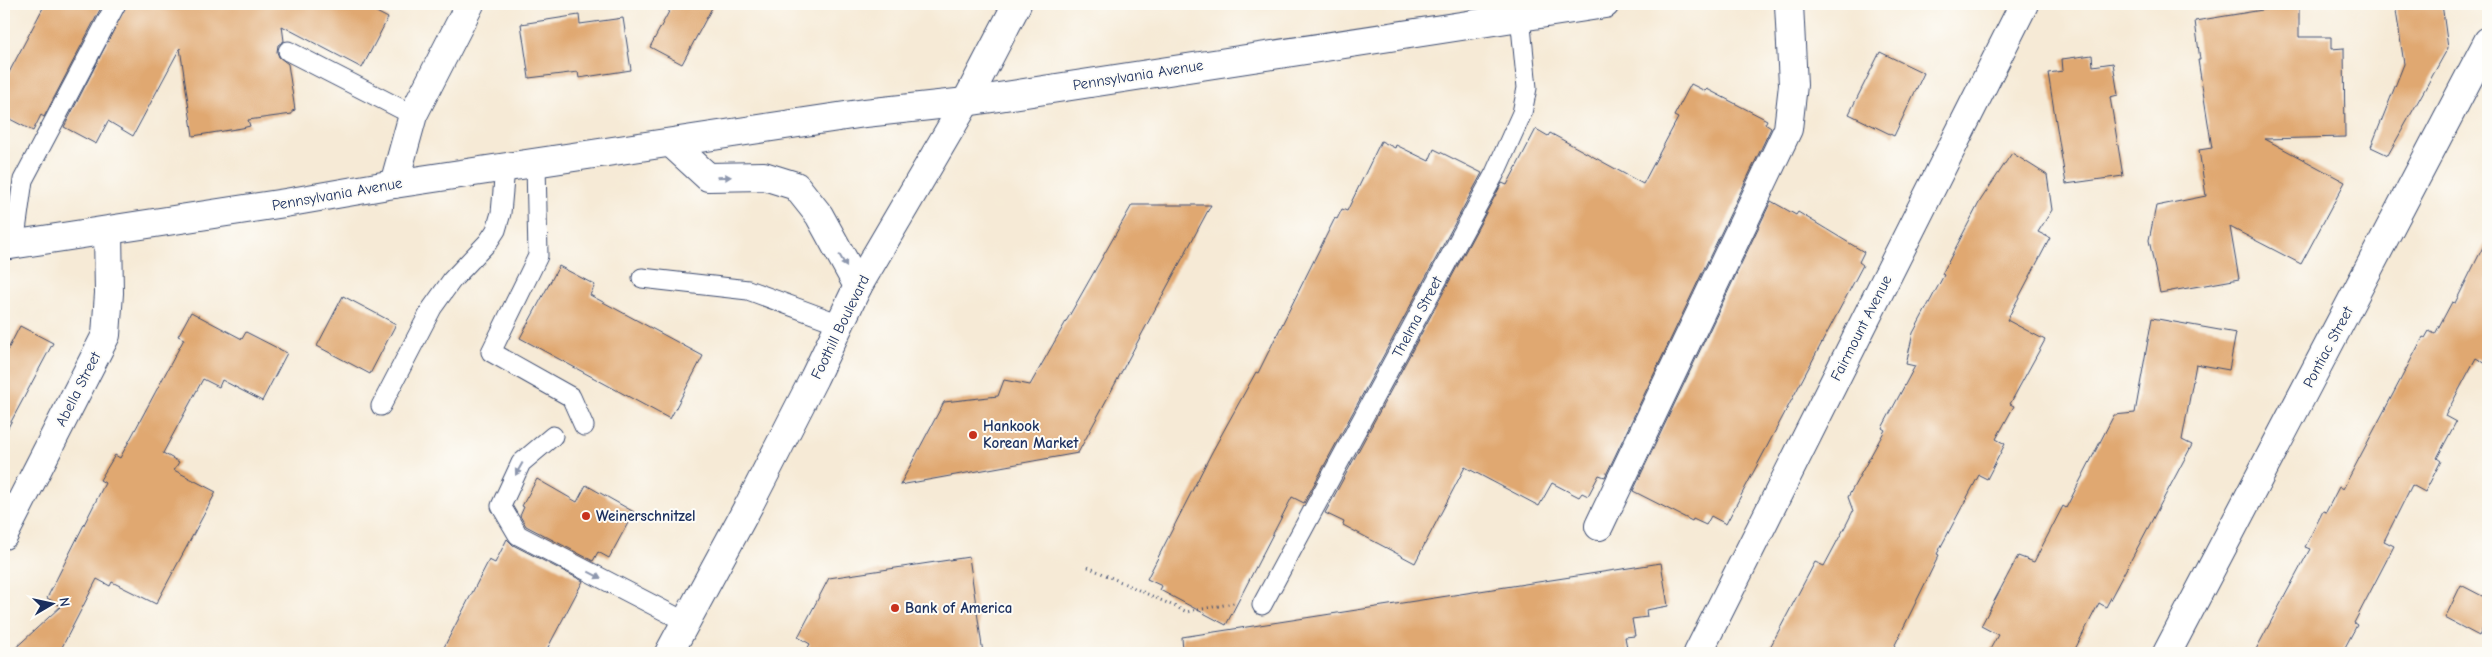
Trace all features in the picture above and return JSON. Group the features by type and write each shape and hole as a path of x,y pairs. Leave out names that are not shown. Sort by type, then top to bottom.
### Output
{"main road":[{"path":"394,184 413,115 470,4"},
{"name":"Foothill Boulevard","path":"669,653 749,505 858,286 966,102 1016,4"},
{"name":"Pennsylvania Avenue","path":"9,246 394,184 865,113 966,102 1605,4"},
{"path":"1598,526 1788,129 1793,85 1789,4"},
{"name":"Fairmount Avenue","path":"1698,653 2024,4"},
{"name":"Pontiac Street","path":"2167,653 2488,42"},
{"path":"671,143 708,177 764,176 796,186 819,215 858,286"},
{"name":"Abella Street","path":"4,535 106,335 109,293 108,231"}],"lane":[{"path":"9,246 23,180 116,4"},
{"name":"Thelma Street","path":"1264,601 1495,173 1522,113 1527,88 1520,16"},
{"path":"288,51 413,115"},
{"path":"536,164 538,256 491,352 571,397 584,426"},
{"path":"381,406 432,308 452,280 488,242 496,230 501,213 505,168"},
{"path":"642,278 748,290 840,324"},
{"path":"554,436 521,463 501,506 518,535 686,622"}],"path":[{"path":"1088,567 1187,612 1264,601"}],"building":[{"path":"45,4 103,4 44,117 41,115 33,131 4,116 4,82"},
{"path":"127,4 361,4 388,18 362,68 282,26 284,41 278,45 277,52 279,57 288,64 295,110 292,111 292,114 248,120 250,126 193,136 180,48 133,136 108,121 96,144 64,127"},
{"path":"673,4 714,4 682,64 650,47"},
{"path":"2299,4 2299,37 2331,37 2331,49 2344,48 2345,137 2265,139 2345,182 2301,264 2230,227 2239,279 2160,293 2149,240 2156,206 2206,196 2199,150 2212,148 2198,60 2200,60 2195,21"},
{"path":"2395,4 2442,4 2448,48 2388,155 2371,147 2404,64"},
{"path":"579,15 580,24 623,18 631,70 579,78 578,72 529,78 521,24"},
{"path":"1880,52 1924,73 1894,136 1849,114"},
{"path":"2092,55 2093,66 2113,63 2118,95 2110,97 2123,176 2066,184 2048,73 2063,71 2062,59"},
{"path":"1691,84 1705,91 1707,89 1767,120 1765,124 1771,128 1605,477 1599,475 1588,496 1582,493 1579,497 1552,483 1539,506 1465,467 1415,563 1343,525 1344,522 1325,513 1502,183 1507,185 1536,129 1548,136 1550,133 1643,184 1678,118 1674,116"},
{"path":"1381,141 1395,148 1396,145 1429,161 1434,149 1482,173 1304,503 1292,497 1226,625 1160,590 1162,586 1147,579 1212,452 1256,372 1258,373 1335,218 1337,219 1342,209 1347,211"},
{"path":"2012,153 2047,175 2052,210 2038,232 2050,238 2007,320 2045,340 2010,404 2014,406 1996,439 2005,444 1987,479 1979,475 1937,554 1939,555 1891,653 1767,653 1815,562 1824,566 1853,511 1848,497 1885,430 1882,428 1915,366 1906,364 1913,333 1980,201"},
{"path":"1771,201 1796,215 1798,212 1864,252 1859,262 1863,265 1726,524 1711,516 1706,525 1693,519 1692,521 1633,491"},
{"path":"1132,205 1211,205 1078,453 900,485 944,402 998,396 1004,380 1030,385"},
{"path":"2488,237 2488,365 2476,358 2445,416 2456,422 2437,458 2441,461 2425,492 2412,485 2384,541 2394,546 2354,623 2357,625 2342,653 2254,653 2310,549 2305,547 2323,511 2326,512 2339,487 2343,489 2423,337 2425,338 2429,331 2435,334 2452,302 2455,303"},
{"path":"559,266 595,285 590,295 703,356 670,419 520,338"},
{"path":"343,296 396,324 370,374 317,346"},
{"path":"191,312 242,339 246,332 287,353 262,401 222,380 219,387 203,379 163,453 179,462 174,470 216,492 156,604 112,582 110,586 97,579 59,653 10,653 61,606 47,598 105,483 100,480 115,455 120,458 184,339 178,336"},
{"path":"2152,318 2236,333 2229,370 2196,364 2182,440 2192,445 2106,607 2099,603 2073,653 1988,653 1998,635 1981,626 2018,556 2034,562 2063,506 2066,508 2114,415 2135,413"},
{"path":"20,326 53,343 4,435 4,357"},
{"name":"Weinerschnitzel","path":"537,479 577,502 586,485 634,512 609,558 598,552 593,561 526,526 520,516 524,507 522,506"},
{"path":"507,539 513,545 583,581 545,653 441,653 489,560 495,563"},
{"name":"Bank of America","path":"969,557 983,653 805,653 810,644 798,637 829,578"},
{"path":"1661,563 1668,606 1646,610 1647,617 1632,619 1635,636 1625,637 1628,653 1183,653 1182,637"},
{"path":"2461,585 2488,599 2488,618 2479,636 2445,618"}],"place":[{"name":"Hankook Korean Market","path":"973,435"},
{"name":"Weinerschnitzel","path":"586,516"},
{"name":"Bank of America","path":"895,608"}]}
